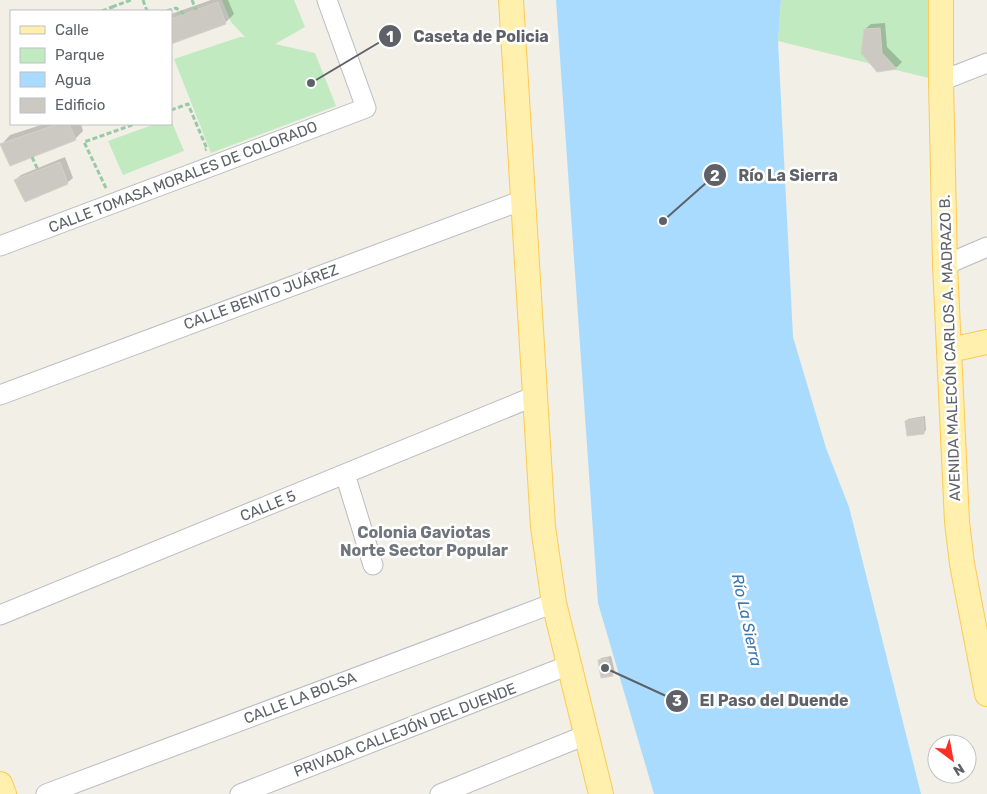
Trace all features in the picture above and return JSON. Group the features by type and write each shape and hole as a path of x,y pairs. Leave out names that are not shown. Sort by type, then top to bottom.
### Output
{"main road":[{"path":"511,0 543,527 554,603 601,794"},
{"name":"AVENIDA MALECÓN CARLOS A. MADRAZO B.","path":"941,0 945,265 959,544 987,694"},
{"path":"950,350 987,342"},
{"path":"0,784 4,794"}],"street":[{"name":"CALLE TOMASA MORALES DE COLORADO","path":"0,246 366,108 327,0"},
{"path":"941,81 987,63"},
{"name":"CALLE BENITO JUÁREZ","path":"0,395 523,200"},
{"path":"945,265 987,248"},
{"name":"CALLE 5","path":"0,615 536,396"},
{"path":"345,474 374,565"},
{"name":"CALLE LA BOLSA","path":"46,794 554,603"},
{"name":"PRIVADA CALLEJÓN DEL DUENDE","path":"240,794 569,665"},
{"path":"440,794 586,735"}],"path":[{"path":"113,9 131,0"},
{"path":"192,0 196,10"},
{"path":"169,10 176,8 184,14"},
{"path":"172,110 188,104 207,149 197,153"},
{"path":"114,185 105,189 84,142 132,125"},
{"path":"32,157 38,170"}],"green space":[{"path":"222,0 294,0 305,27 275,44 315,53 336,106 211,153 174,59 245,37 231,22"},
{"path":"781,0 941,0 941,81 778,41"},
{"path":"172,122 184,151 123,175 108,141 152,125 172,125"}],"water":[{"path":"556,0 781,0 778,41 793,337 826,448 849,507 921,794 654,794 598,603"}],"building":[{"path":"218,2 226,24 172,44 172,19"},
{"path":"880,28 882,53 897,69 877,72 861,53 864,29"},
{"path":"55,125 69,125 76,140 10,166 0,144"},
{"path":"60,162 68,184 25,202 14,180"},
{"path":"923,418 924,434 907,436 905,421"},
{"path":"608,658 613,676 601,678 598,660"}],"place":[{"name":"Caseta de Policia","path":"311,83"},
{"name":"Río La Sierra","path":"663,221"},
{"name":"El Paso del Duende","path":"605,668"}],"district":[{"name":"Colonia Gaviotas Norte Sector Popular","path":"424,541"}]}
